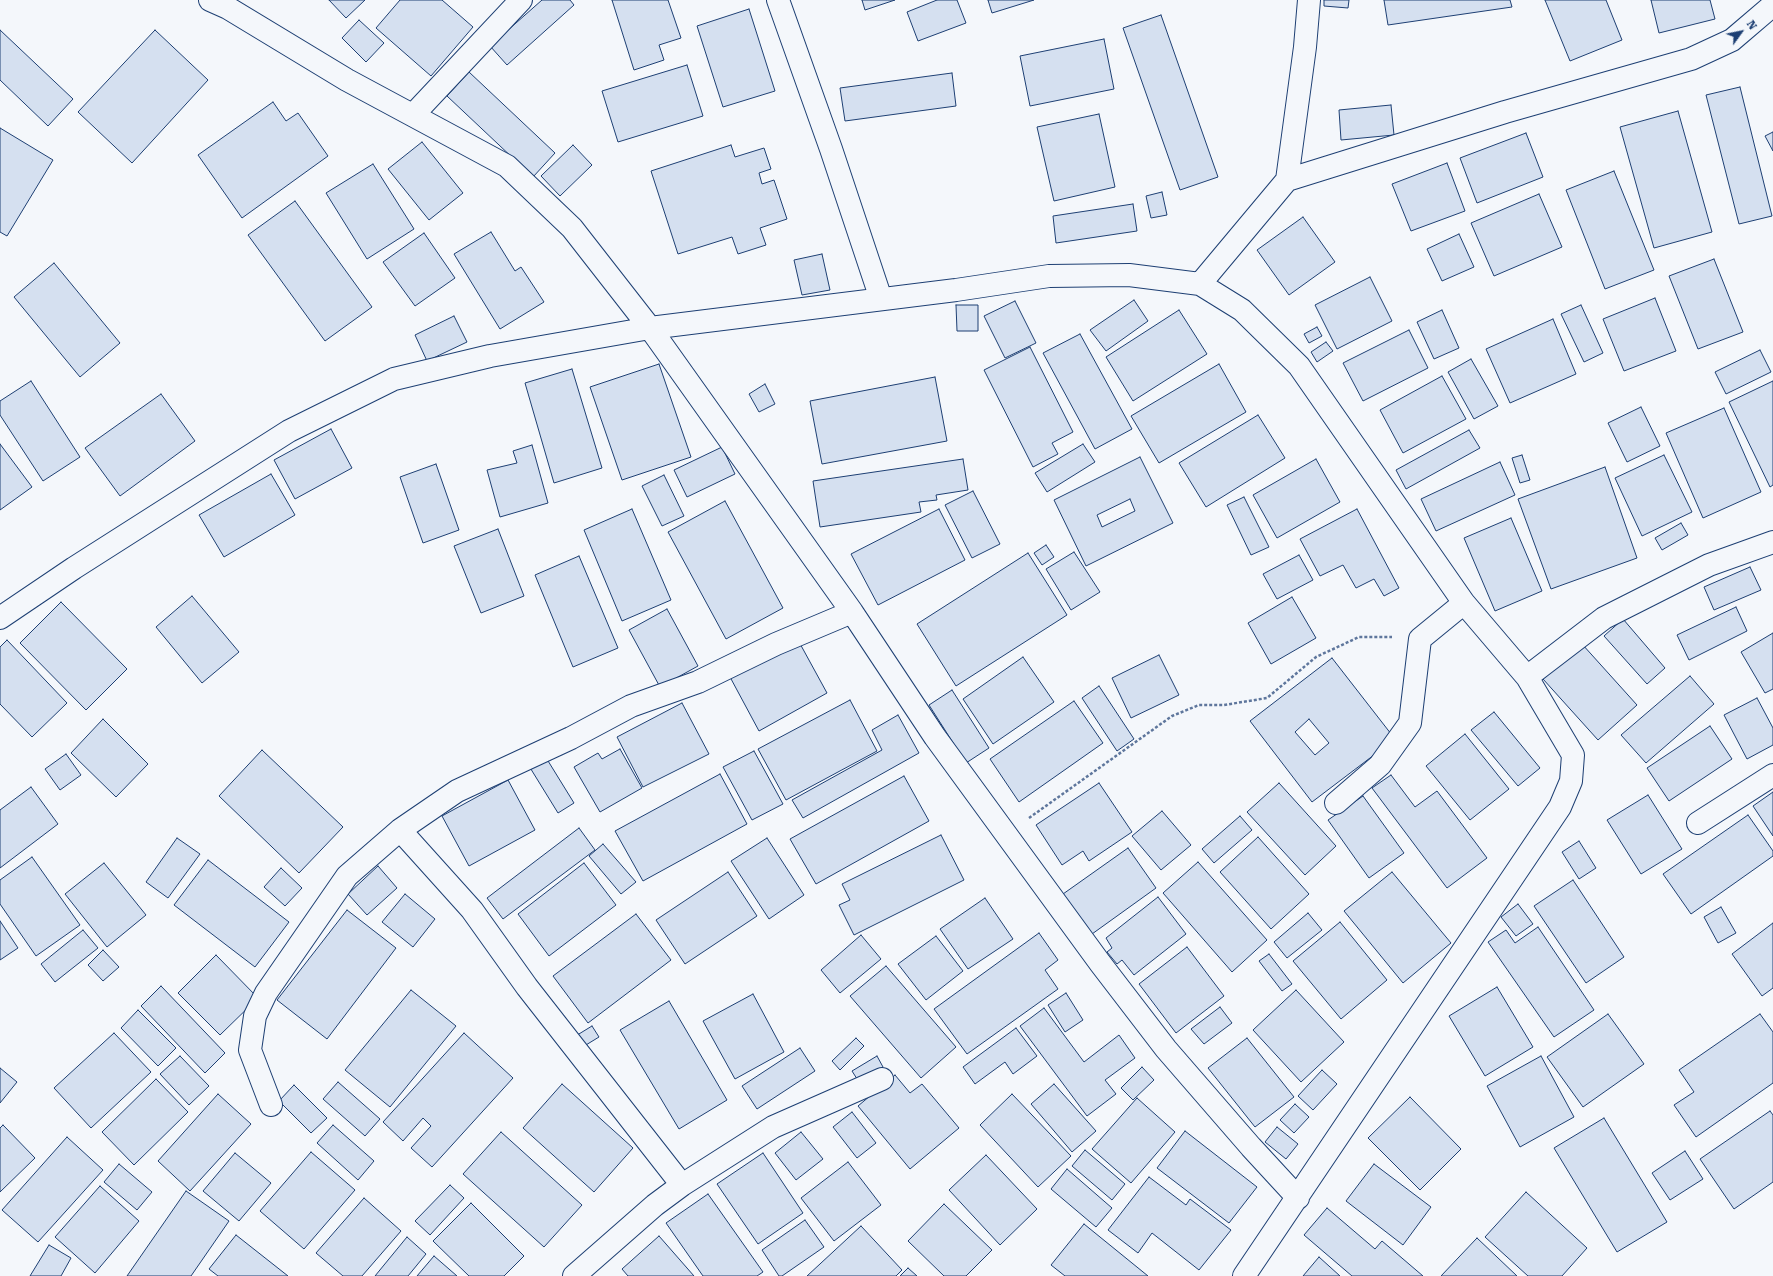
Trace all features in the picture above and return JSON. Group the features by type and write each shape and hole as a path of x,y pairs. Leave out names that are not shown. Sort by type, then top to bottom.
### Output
{"street":[{"path":"210,0 228,8 347,80 507,166 572,228 650,328 852,612 935,737 1100,963 1166,1049 1251,1147 1298,1198"},
{"path":"413,115 521,0"},
{"path":"778,0 881,299"},
{"path":"1287,180 1309,0"},
{"path":"1200,284 1287,180 1505,112 1691,59 1732,40 1773,5"},
{"path":"0,618 74,568 289,431 394,378 490,356 650,328 956,290 1049,276 1129,275 1200,284 1242,310 1299,366 1464,603 1527,677 1573,755 1571,781 1560,807 1244,1276"},
{"path":"1527,677 1604,618 1709,565 1773,542"},
{"path":"1336,803 1380,765 1410,723 1420,639 1464,603"},
{"path":"271,1105 250,1050 255,1016 266,993 347,876 400,830 457,791 571,738 631,706 698,682 776,644 852,612"},
{"path":"1698,823 1773,775"},
{"path":"400,830 472,910 527,987 682,1185"},
{"path":"574,1276 655,1205 682,1185 772,1127 882,1078"}],"path":[{"path":"1007,834 1172,716 1199,705 1224,705 1267,698 1316,657 1359,637 1397,637 1420,639"}],"building":[{"path":"329,0 365,0 346,18"},
{"path":"400,0 442,0 473,27 431,76 376,28"},
{"path":"542,0 570,0 574,5 507,65 490,46"},
{"path":"612,0 668,0 681,38 659,45 664,60 634,70"},
{"path":"862,0 895,0 865,10"},
{"path":"937,0 957,0 966,23 918,41 907,12"},
{"path":"988,0 1034,0 992,13"},
{"path":"1324,0 1349,0 1348,8 1324,6"},
{"path":"1384,0 1510,0 1512,7 1388,25"},
{"path":"1545,0 1606,0 1622,40 1570,61"},
{"path":"1651,0 1710,0 1715,19 1659,33"},
{"path":"749,9 775,91 723,107 697,26"},
{"path":"1161,15 1218,177 1180,190 1123,28"},
{"path":"359,20 384,43 366,62 342,38"},
{"path":"0,30 73,99 48,126 0,80"},
{"path":"155,30 208,80 132,163 78,112"},
{"path":"1104,39 1114,89 1030,106 1020,56"},
{"path":"687,65 703,116 618,142 602,91"},
{"path":"469,72 555,153 533,177 447,96"},
{"path":"952,73 956,106 845,121 840,88"},
{"path":"1740,87 1772,216 1739,224 1706,95"},
{"path":"273,102 286,121 298,113 328,156 242,218 198,155"},
{"path":"1391,105 1394,135 1341,140 1339,110"},
{"path":"1678,111 1712,232 1654,248 1620,127"},
{"path":"1099,114 1115,187 1054,201 1037,127"},
{"path":"0,128 53,160 7,236 0,232"},
{"path":"1773,132 1773,151 1765,136"},
{"path":"1526,133 1543,177 1477,203 1460,158"},
{"path":"422,142 463,193 429,220 388,169"},
{"path":"573,145 592,165 560,196 541,176"},
{"path":"731,145 735,157 764,148 771,169 759,173 762,184 774,180 787,219 760,228 766,245 738,254 732,237 678,254 651,171"},
{"path":"1447,163 1465,211 1411,231 1392,184"},
{"path":"373,164 414,229 367,259 326,193"},
{"path":"1614,171 1654,270 1605,289 1566,190"},
{"path":"1162,192 1167,215 1151,218 1146,196"},
{"path":"1539,194 1562,247 1494,276 1471,223"},
{"path":"295,201 372,307 325,341 248,235"},
{"path":"1133,204 1137,231 1056,243 1053,216"},
{"path":"1303,217 1335,262 1289,295 1257,250"},
{"path":"491,232 515,271 521,267 544,302 500,329 454,254"},
{"path":"424,233 455,278 415,306 383,262"},
{"path":"1459,234 1474,267 1442,281 1427,249"},
{"path":"822,254 830,290 802,295 794,260"},
{"path":"1714,259 1743,332 1698,349 1669,276"},
{"path":"54,263 120,343 80,377 14,297"},
{"path":"1370,277 1392,321 1337,349 1315,305"},
{"path":"1655,298 1676,351 1624,371 1603,319"},
{"path":"1134,300 1148,321 1106,351 1090,330"},
{"path":"1015,301 1036,343 1005,358 984,316"},
{"path":"956,305 978,305 978,331 957,331"},
{"path":"1581,305 1603,353 1584,362 1561,314"},
{"path":"1179,310 1207,354 1133,401 1106,357"},
{"path":"1442,310 1459,348 1434,359 1417,322"},
{"path":"454,316 467,342 427,361 415,335"},
{"path":"1553,319 1576,374 1510,403 1486,349"},
{"path":"1317,327 1322,336 1309,343 1304,334"},
{"path":"1409,330 1428,368 1363,401 1343,363"},
{"path":"1080,334 1132,429 1095,449 1043,353"},
{"path":"1326,342 1333,351 1317,362 1311,352"},
{"path":"1030,347 1073,432 1052,443 1058,454 1033,467 984,370"},
{"path":"1760,350 1771,372 1726,394 1715,372"},
{"path":"1471,359 1498,406 1474,419 1448,372"},
{"path":"659,364 691,457 622,480 590,387"},
{"path":"1219,364 1246,412 1159,463 1131,416"},
{"path":"572,369 602,468 554,483 525,383"},
{"path":"1442,376 1466,419 1403,453 1380,410"},
{"path":"935,377 947,441 822,464 810,401"},
{"path":"31,381 80,457 43,481 0,415 0,401"},
{"path":"1773,381 1773,485 1770,487 1729,402"},
{"path":"765,384 775,404 759,412 749,394"},
{"path":"161,394 195,441 120,496 85,448"},
{"path":"1641,407 1660,446 1627,462 1608,423"},
{"path":"1724,408 1761,492 1703,518 1666,433"},
{"path":"1258,415 1285,458 1206,507 1179,463"},
{"path":"331,429 352,468 295,499 274,460"},
{"path":"1469,430 1480,448 1406,489 1396,470"},
{"path":"0,444 32,487 0,510"},
{"path":"1083,444 1095,462 1047,492 1035,473"},
{"path":"532,445 548,503 500,517 487,470 517,463 513,451"},
{"path":"722,447 735,474 687,497 674,470"},
{"path":"1522,455 1530,480 1520,483 1512,458"},
{"path":"1664,455 1692,512 1642,536 1615,478"},
{"path":"1140,457 1173,523 1086,566 1054,500","holes":["1130,499 1135,511 1102,527 1097,515"]},
{"path":"963,459 968,490 936,495 937,500 919,502 921,512 820,527 813,481"},
{"path":"1316,459 1340,502 1277,538 1253,495"},
{"path":"1500,462 1515,495 1436,531 1421,499"},
{"path":"436,464 459,530 423,543 400,477"},
{"path":"1605,467 1637,558 1551,589 1518,499"},
{"path":"271,474 295,515 224,557 199,515"},
{"path":"664,475 684,516 662,526 642,486"},
{"path":"973,491 1000,544 972,558 945,505"},
{"path":"1244,497 1269,547 1251,555 1227,505"},
{"path":"725,501 783,608 726,639 668,532"},
{"path":"632,509 671,600 622,621 584,530"},
{"path":"939,509 965,560 878,605 851,554"},
{"path":"1357,509 1399,588 1384,596 1374,579 1356,588 1343,565 1320,576 1300,539"},
{"path":"1511,518 1542,591 1495,611 1464,538"},
{"path":"1681,523 1688,535 1662,550 1655,538"},
{"path":"498,529 524,596 481,613 454,546"},
{"path":"1046,545 1054,557 1042,565 1034,553"},
{"path":"1074,552 1100,592 1071,610 1046,569"},
{"path":"1028,553 1067,615 956,686 917,624"},
{"path":"1299,555 1313,580 1277,599 1263,574"},
{"path":"579,556 618,648 573,667 535,575"},
{"path":"1750,567 1761,590 1714,610 1704,587"},
{"path":"192,596 239,652 202,683 156,627"},
{"path":"1292,597 1316,638 1271,664 1248,623"},
{"path":"61,602 127,669 86,710 20,643"},
{"path":"1736,607 1747,631 1689,660 1677,635"},
{"path":"667,609 698,666 660,687 629,630"},
{"path":"1623,619 1665,668 1647,684 1604,636"},
{"path":"1773,633 1773,689 1765,693 1741,652"},
{"path":"7,640 67,703 32,737 0,704 0,647"},
{"path":"798,640 827,693 759,731 730,677"},
{"path":"1582,644 1637,705 1598,740 1543,679"},
{"path":"1159,655 1179,695 1131,718 1112,678"},
{"path":"1023,657 1054,702 993,744 963,699"},
{"path":"1332,658 1395,739 1312,802 1250,721","holes":["1309,719 1329,743 1315,755 1295,732"]},
{"path":"1690,676 1714,704 1646,763 1621,735"},
{"path":"1099,686 1134,739 1117,751 1082,698"},
{"path":"952,690 989,748 966,763 929,705"},
{"path":"1757,698 1773,728 1773,745 1747,759 1724,715"},
{"path":"850,700 877,751 786,800 758,749"},
{"path":"1074,701 1103,743 1019,802 990,759"},
{"path":"682,703 709,754 643,787 617,737"},
{"path":"1494,712 1540,768 1518,786 1471,730"},
{"path":"898,715 919,753 803,818 792,800 882,750 872,730"},
{"path":"103,719 148,764 116,797 71,753"},
{"path":"1710,726 1732,759 1669,801 1647,768"},
{"path":"1465,734 1509,789 1470,820 1426,766"},
{"path":"620,749 642,788 600,812 574,767 598,753 602,759"},
{"path":"262,750 343,827 299,873 219,796"},
{"path":"754,751 783,804 752,820 723,767"},
{"path":"66,754 81,775 60,790 45,769"},
{"path":"545,756 574,803 558,813 529,766"},
{"path":"720,774 747,824 643,881 615,831"},
{"path":"1391,775 1415,807 1437,791 1487,858 1447,888 1372,788"},
{"path":"904,776 929,821 816,884 790,839"},
{"path":"508,780 535,830 469,866 442,816"},
{"path":"1099,783 1132,832 1089,861 1083,851 1062,865 1036,825"},
{"path":"1279,783 1336,846 1305,875 1247,812"},
{"path":"31,787 58,824 0,868 0,810"},
{"path":"1773,792 1773,836 1753,806"},
{"path":"1648,795 1682,849 1641,874 1607,820"},
{"path":"1363,796 1404,853 1369,878 1328,820"},
{"path":"1162,811 1191,845 1161,870 1132,836"},
{"path":"1748,815 1773,851 1773,856 1691,914 1663,874"},
{"path":"1240,816 1252,830 1214,863 1202,849"},
{"path":"579,828 595,850 503,919 487,898"},
{"path":"941,835 964,880 854,935 839,905 850,900 842,884"},
{"path":"1258,837 1309,894 1271,929 1220,872"},
{"path":"177,838 200,854 168,898 146,882"},
{"path":"767,838 804,895 769,919 731,861"},
{"path":"1579,841 1596,868 1579,879 1562,852"},
{"path":"603,844 636,882 621,894 589,856"},
{"path":"1128,848 1156,888 1092,934 1063,894"},
{"path":"32,857 80,925 36,956 0,904 0,880"},
{"path":"208,860 289,922 255,967 174,905"},
{"path":"1198,862 1267,940 1232,972 1163,893"},
{"path":"104,863 146,915 107,947 65,894"},
{"path":"584,863 616,905 549,956 518,914"},
{"path":"378,866 397,888 367,915 348,894"},
{"path":"281,868 302,888 285,906 264,887"},
{"path":"728,872 757,916 685,964 656,920"},
{"path":"1392,872 1451,943 1403,983 1344,911"},
{"path":"1573,880 1624,957 1586,983 1534,906"},
{"path":"405,894 435,919 413,947 382,922"},
{"path":"1158,897 1186,934 1134,975 1122,960 1117,964 1107,952 1112,948 1106,938"},
{"path":"985,898 1013,939 968,969 940,929"},
{"path":"1518,904 1533,924 1516,936 1501,917"},
{"path":"1721,907 1736,933 1718,943 1704,917"},
{"path":"347,910 396,948 327,1039 277,1000"},
{"path":"1308,913 1322,930 1287,958 1274,942"},
{"path":"636,914 671,960 588,1023 553,976"},
{"path":"0,921 18,948 0,960"},
{"path":"1340,922 1387,980 1341,1019 1293,961"},
{"path":"1773,923 1773,988 1762,996 1732,954"},
{"path":"1538,927 1594,1010 1554,1037 1488,942 1506,930 1515,943"},
{"path":"83,930 98,948 55,982 41,964"},
{"path":"1039,933 1058,960 1045,970 1058,989 967,1054 934,1009"},
{"path":"861,935 881,959 840,993 821,970"},
{"path":"936,936 963,971 926,1000 898,964"},
{"path":"1187,947 1224,996 1176,1033 1139,984"},
{"path":"103,950 119,967 103,981 88,965"},
{"path":"1269,954 1292,984 1282,991 1259,961"},
{"path":"216,955 258,998 220,1035 178,993"},
{"path":"886,966 956,1047 921,1078 850,996"},
{"path":"161,986 225,1053 205,1073 141,1006"},
{"path":"1497,987 1533,1047 1485,1076 1449,1016"},
{"path":"411,990 456,1026 390,1107 345,1070"},
{"path":"1296,990 1344,1042 1301,1082 1253,1030"},
{"path":"1066,993 1083,1020 1065,1032 1048,1005"},
{"path":"753,994 784,1052 735,1079 703,1021"},
{"path":"669,1001 727,1100 679,1129 620,1030"},
{"path":"1220,1007 1232,1023 1204,1044 1191,1029"},
{"path":"1044,1008 1084,1062 1119,1035 1135,1058 1105,1080 1116,1094 1087,1116 1020,1026"},
{"path":"138,1010 176,1048 158,1066 121,1028"},
{"path":"1608,1014 1644,1064 1583,1107 1547,1057"},
{"path":"1760,1014 1773,1032 1773,1083 1696,1137 1674,1105 1694,1092 1679,1070"},
{"path":"592,1026 599,1037 581,1048 574,1037"},
{"path":"1016,1028 1037,1056 1013,1074 1005,1062 975,1084 963,1067"},
{"path":"114,1033 151,1072 91,1128 54,1088"},
{"path":"464,1033 513,1078 432,1167 411,1148 431,1126 423,1118 403,1141 383,1122"},
{"path":"856,1038 864,1046 840,1070 832,1061"},
{"path":"1247,1038 1294,1097 1255,1127 1208,1068"},
{"path":"800,1048 815,1071 757,1109 742,1086"},
{"path":"180,1056 209,1086 189,1105 160,1074"},
{"path":"877,1056 883,1067 859,1082 852,1071"},
{"path":"1541,1056 1574,1117 1520,1147 1487,1086"},
{"path":"1142,1067 1154,1080 1133,1100 1121,1088"},
{"path":"0,1068 17,1082 0,1103"},
{"path":"1322,1070 1337,1084 1313,1110 1298,1096"},
{"path":"895,1075 910,1093 922,1084 959,1128 910,1169 858,1106"},
{"path":"156,1079 188,1112 134,1165 102,1132"},
{"path":"338,1082 380,1119 365,1136 323,1099"},
{"path":"562,1084 633,1148 594,1192 523,1128"},
{"path":"1054,1084 1096,1131 1072,1152 1031,1104"},
{"path":"294,1085 327,1118 311,1133 279,1101"},
{"path":"218,1094 251,1124 190,1191 158,1161"},
{"path":"1012,1094 1071,1156 1038,1187 980,1125"},
{"path":"1410,1097 1461,1149 1420,1190 1368,1138"},
{"path":"1137,1098 1175,1132 1131,1183 1092,1149"},
{"path":"1295,1104 1309,1117 1294,1133 1280,1120"},
{"path":"1770,1111 1773,1115 1773,1182 1734,1209 1700,1159"},
{"path":"852,1112 876,1143 857,1158 833,1127"},
{"path":"1604,1118 1667,1222 1617,1252 1554,1148"},
{"path":"3,1125 35,1158 0,1192 0,1128"},
{"path":"333,1125 374,1161 358,1180 317,1143"},
{"path":"1277,1127 1298,1144 1286,1159 1265,1142"},
{"path":"1185,1131 1257,1187 1229,1223 1157,1168"},
{"path":"501,1132 582,1205 544,1247 463,1174"},
{"path":"801,1132 823,1159 796,1180 775,1153"},
{"path":"67,1137 103,1170 38,1242 2,1210"},
{"path":"1085,1150 1125,1184 1112,1200 1072,1166"},
{"path":"1685,1151 1703,1179 1670,1200 1652,1173"},
{"path":"311,1152 355,1190 304,1249 260,1211"},
{"path":"235,1153 271,1183 239,1221 203,1191"},
{"path":"763,1153 803,1213 758,1244 717,1184"},
{"path":"986,1155 1037,1209 1000,1245 949,1190"},
{"path":"848,1162 881,1205 834,1241 801,1198"},
{"path":"119,1164 152,1192 137,1210 104,1182"},
{"path":"1374,1164 1431,1207 1403,1245 1346,1201"},
{"path":"1067,1169 1112,1208 1096,1227 1051,1189"},
{"path":"1149,1177 1186,1205 1190,1199 1231,1230 1199,1270 1152,1233 1138,1253 1108,1230"},
{"path":"450,1185 464,1198 430,1235 415,1221"},
{"path":"100,1186 139,1221 95,1273 55,1237"},
{"path":"186,1191 229,1221 191,1276 127,1276"},
{"path":"1526,1192 1587,1248 1562,1276 1528,1276 1485,1237"},
{"path":"708,1194 763,1272 757,1276 703,1276 666,1223"},
{"path":"364,1198 401,1231 362,1276 343,1276 316,1253"},
{"path":"471,1203 524,1256 504,1276 469,1276 433,1241"},
{"path":"944,1204 992,1250 966,1276 944,1276 908,1241"},
{"path":"1327,1208 1375,1249 1382,1241 1423,1276 1352,1276 1304,1235"},
{"path":"805,1220 824,1247 782,1276 779,1276 762,1250"},
{"path":"1084,1224 1148,1276 1065,1276 1051,1265"},
{"path":"861,1226 902,1270 896,1276 807,1276"},
{"path":"236,1235 288,1276 218,1276 209,1269"},
{"path":"659,1236 694,1276 628,1276 622,1269"},
{"path":"407,1237 426,1254 408,1276 375,1276"},
{"path":"1477,1238 1517,1276 1441,1276"},
{"path":"49,1245 71,1258 61,1276 30,1276"},
{"path":"434,1256 457,1276 417,1276"},
{"path":"1319,1257 1340,1276 1303,1276"},
{"path":"908,1268 917,1276 900,1276"}]}
